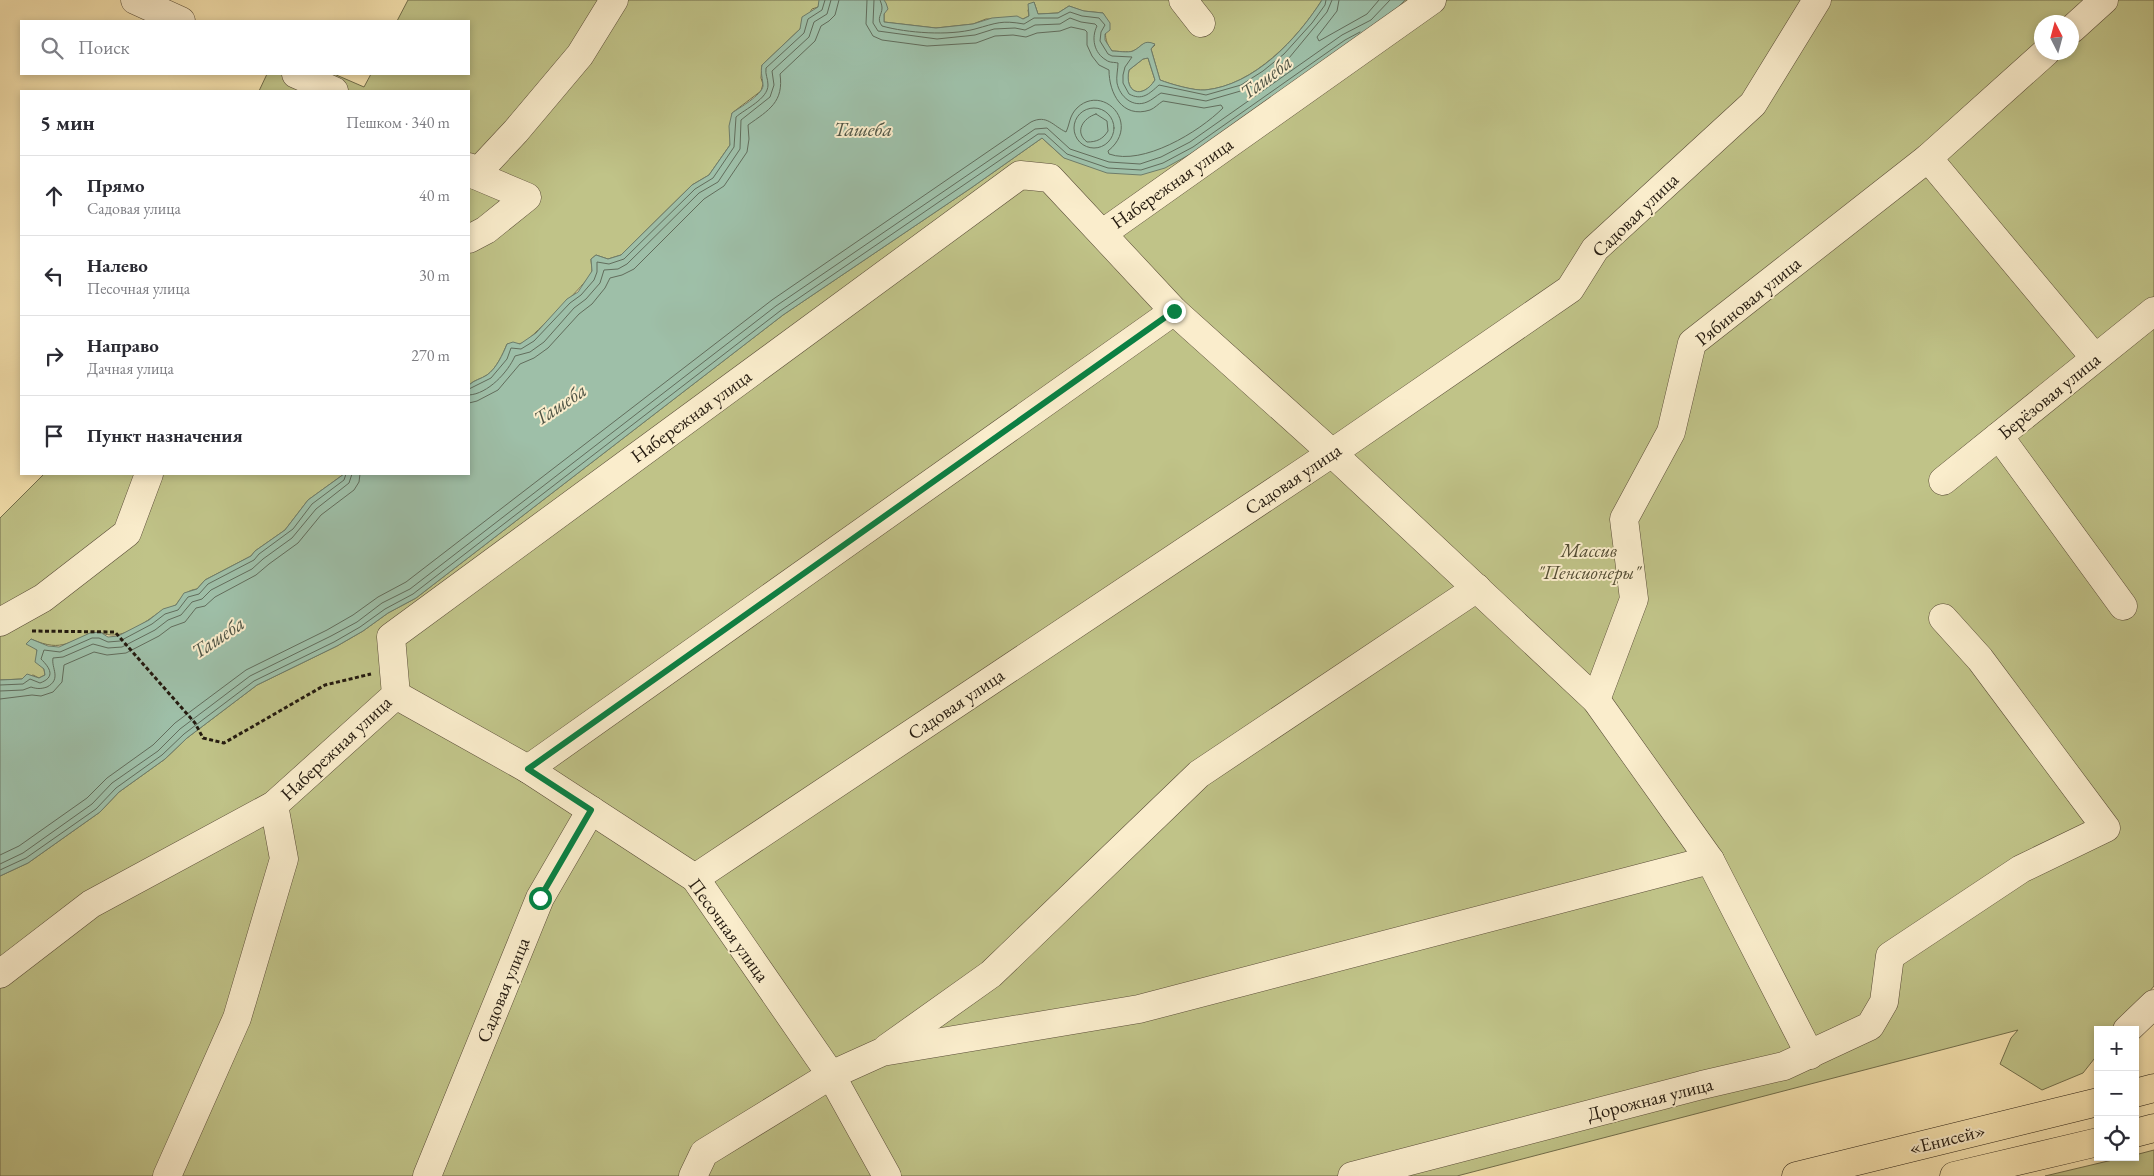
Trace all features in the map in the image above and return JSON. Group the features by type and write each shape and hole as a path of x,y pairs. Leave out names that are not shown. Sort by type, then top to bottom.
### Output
{"highway":[{"path":"2139,1092 2154,1088"},
{"name":"«Енисей»","path":"1796,1176 2094,1103"},
{"path":"2139,1132 2154,1128"},
{"name":"«Енисей»","path":"1954,1176 2094,1143"}],"street":[{"path":"135,0 180,20"},
{"path":"470,238 486,230 527,196 472,171 516,132 580,56 614,0"},
{"path":"1183,0 1201,22 1198,0"},
{"name":"Набережная улица","path":"0,974 91,904 274,805 396,695 391,637 1020,174 1050,178 1103,233 1432,0"},
{"name":"Садовая улица","path":"695,878 1332,453 1570,289 1595,249 1753,104 1817,0"},
{"path":"2079,23 2104,0"},
{"name":"Рябиновая улица","path":"1596,700 1634,599 1624,519 1672,432 1692,343 1928,158 2037,60"},
{"path":"298,75 332,90"},
{"path":"1928,158 2096,358"},
{"path":"1103,233 1174,311 1332,453 1596,700 1710,860 1810,1055"},
{"path":"528,769 1174,311"},
{"name":"Берёзовая улица","path":"1944,481 2154,311"},
{"path":"1999,436 2123,606"},
{"path":"0,622 43,598 127,533 149,475"},
{"path":"693,1176 704,1153 831,1075 882,1052 991,974 1200,774 1477,588"},
{"name":"Дорожная улица","path":"1352,1176 1702,1085 1784,1066 1810,1055 1870,1026 1884,1002 1890,956 2021,869 2106,828 1980,659 1942,618"},
{"name":"Песочная улица","path":"396,695 528,769 695,878 831,1075 887,1176"},
{"path":"166,1176 237,1018 284,859 274,805"},
{"name":"Садовая улица","path":"427,1176 540,898 591,810"},
{"path":"882,1052 1139,1009 1710,860"},
{"path":"2131,1026 2154,1004"}],"path":[{"path":"28,630 115,632 195,723 203,738 224,743 325,685 370,673 396,695"}],"green space":[{"path":"408,0 820,1 818,7 812,9 800,29 762,65 761,78 763,84 761,91 732,113 730,145 709,175 692,185 621,255 608,259 596,255 591,259 591,274 571,297 526,341 519,344 507,344 493,369 470,384 470,90 259,90 267,75 336,75 364,87 370,75 470,75 470,20 398,20"},
{"path":"884,0 1322,0 1312,15 1287,44 1257,70 1223,87 1200,90 1160,80 1151,49 1155,45 1151,43 1145,43 1131,52 1112,51 1106,40 1106,22 1103,13 1083,11 1069,6 1058,13 1038,14 1034,2 1028,10 1029,16 1023,19 986,19 973,24 936,28 884,22"},
{"name":"Массив \"Пенсионеры\"","path":"1405,0 2154,0 2154,986 2120,1026 2094,1026 2094,1059 2083,1073 2042,1090 2000,1064 2011,1038 2018,1030 1457,1176 0,1176 0,876 28,863 100,812 119,792 165,759 187,738 257,685 337,646 363,631 388,613 416,598 783,315 1042,138 1064,158 1378,29"},
{"path":"1148,58 1155,80 1145,90 1135,91 1129,84 1129,70 1143,59"},
{"path":"43,475 343,475 308,500 285,530 255,551 251,556 205,580 197,589 185,594 176,605 163,610 132,630 116,635 100,632 59,645 42,643 31,639 32,646 37,650 38,661 44,669 45,675 39,678 33,675 22,679 0,680 0,518"},
{"path":"2154,1150 2154,1176 2045,1176 2108,1161 2139,1161 2139,1154"}],"water":[{"name":"Ташеба","path":"819,0 884,0 888,9 884,14 884,22 936,28 973,24 992,18 1017,16 1023,19 1029,16 1028,4 1034,2 1038,14 1058,13 1069,6 1084,11 1103,13 1110,23 1110,30 1105,34 1105,40 1112,51 1131,52 1148,42 1155,44 1151,49 1160,80 1189,88 1205,90 1241,79 1273,58 1300,30 1322,0 1405,0 1378,29 1196,151 1165,168 1141,175 1107,173 1064,158 1042,138 783,315 416,598 388,613 363,631 337,646 257,685 187,738 165,759 119,792 100,812 28,863 0,876 0,680 22,679 27,674 39,678 45,675 44,669 35,662 37,650 26,644 31,639 48,646 59,647 90,633 100,632 108,637 118,636 149,620 163,609 176,605 184,593 197,589 205,580 251,556 255,551 285,530 308,500 343,475 470,475 470,384 493,369 507,344 513,342 520,344 536,333 567,299 578,292 592,271 591,259 596,255 608,259 621,255 692,185 709,175 730,145 729,126 732,113 745,105 762,90 762,65 800,29 802,17 818,7","holes":["1148,58 1155,80 1150,86 1140,92 1135,91 1129,84 1128,78 1129,70 1143,59"]}],"route":[{"path":"540,898 591,810 528,769 1174,311"}]}
